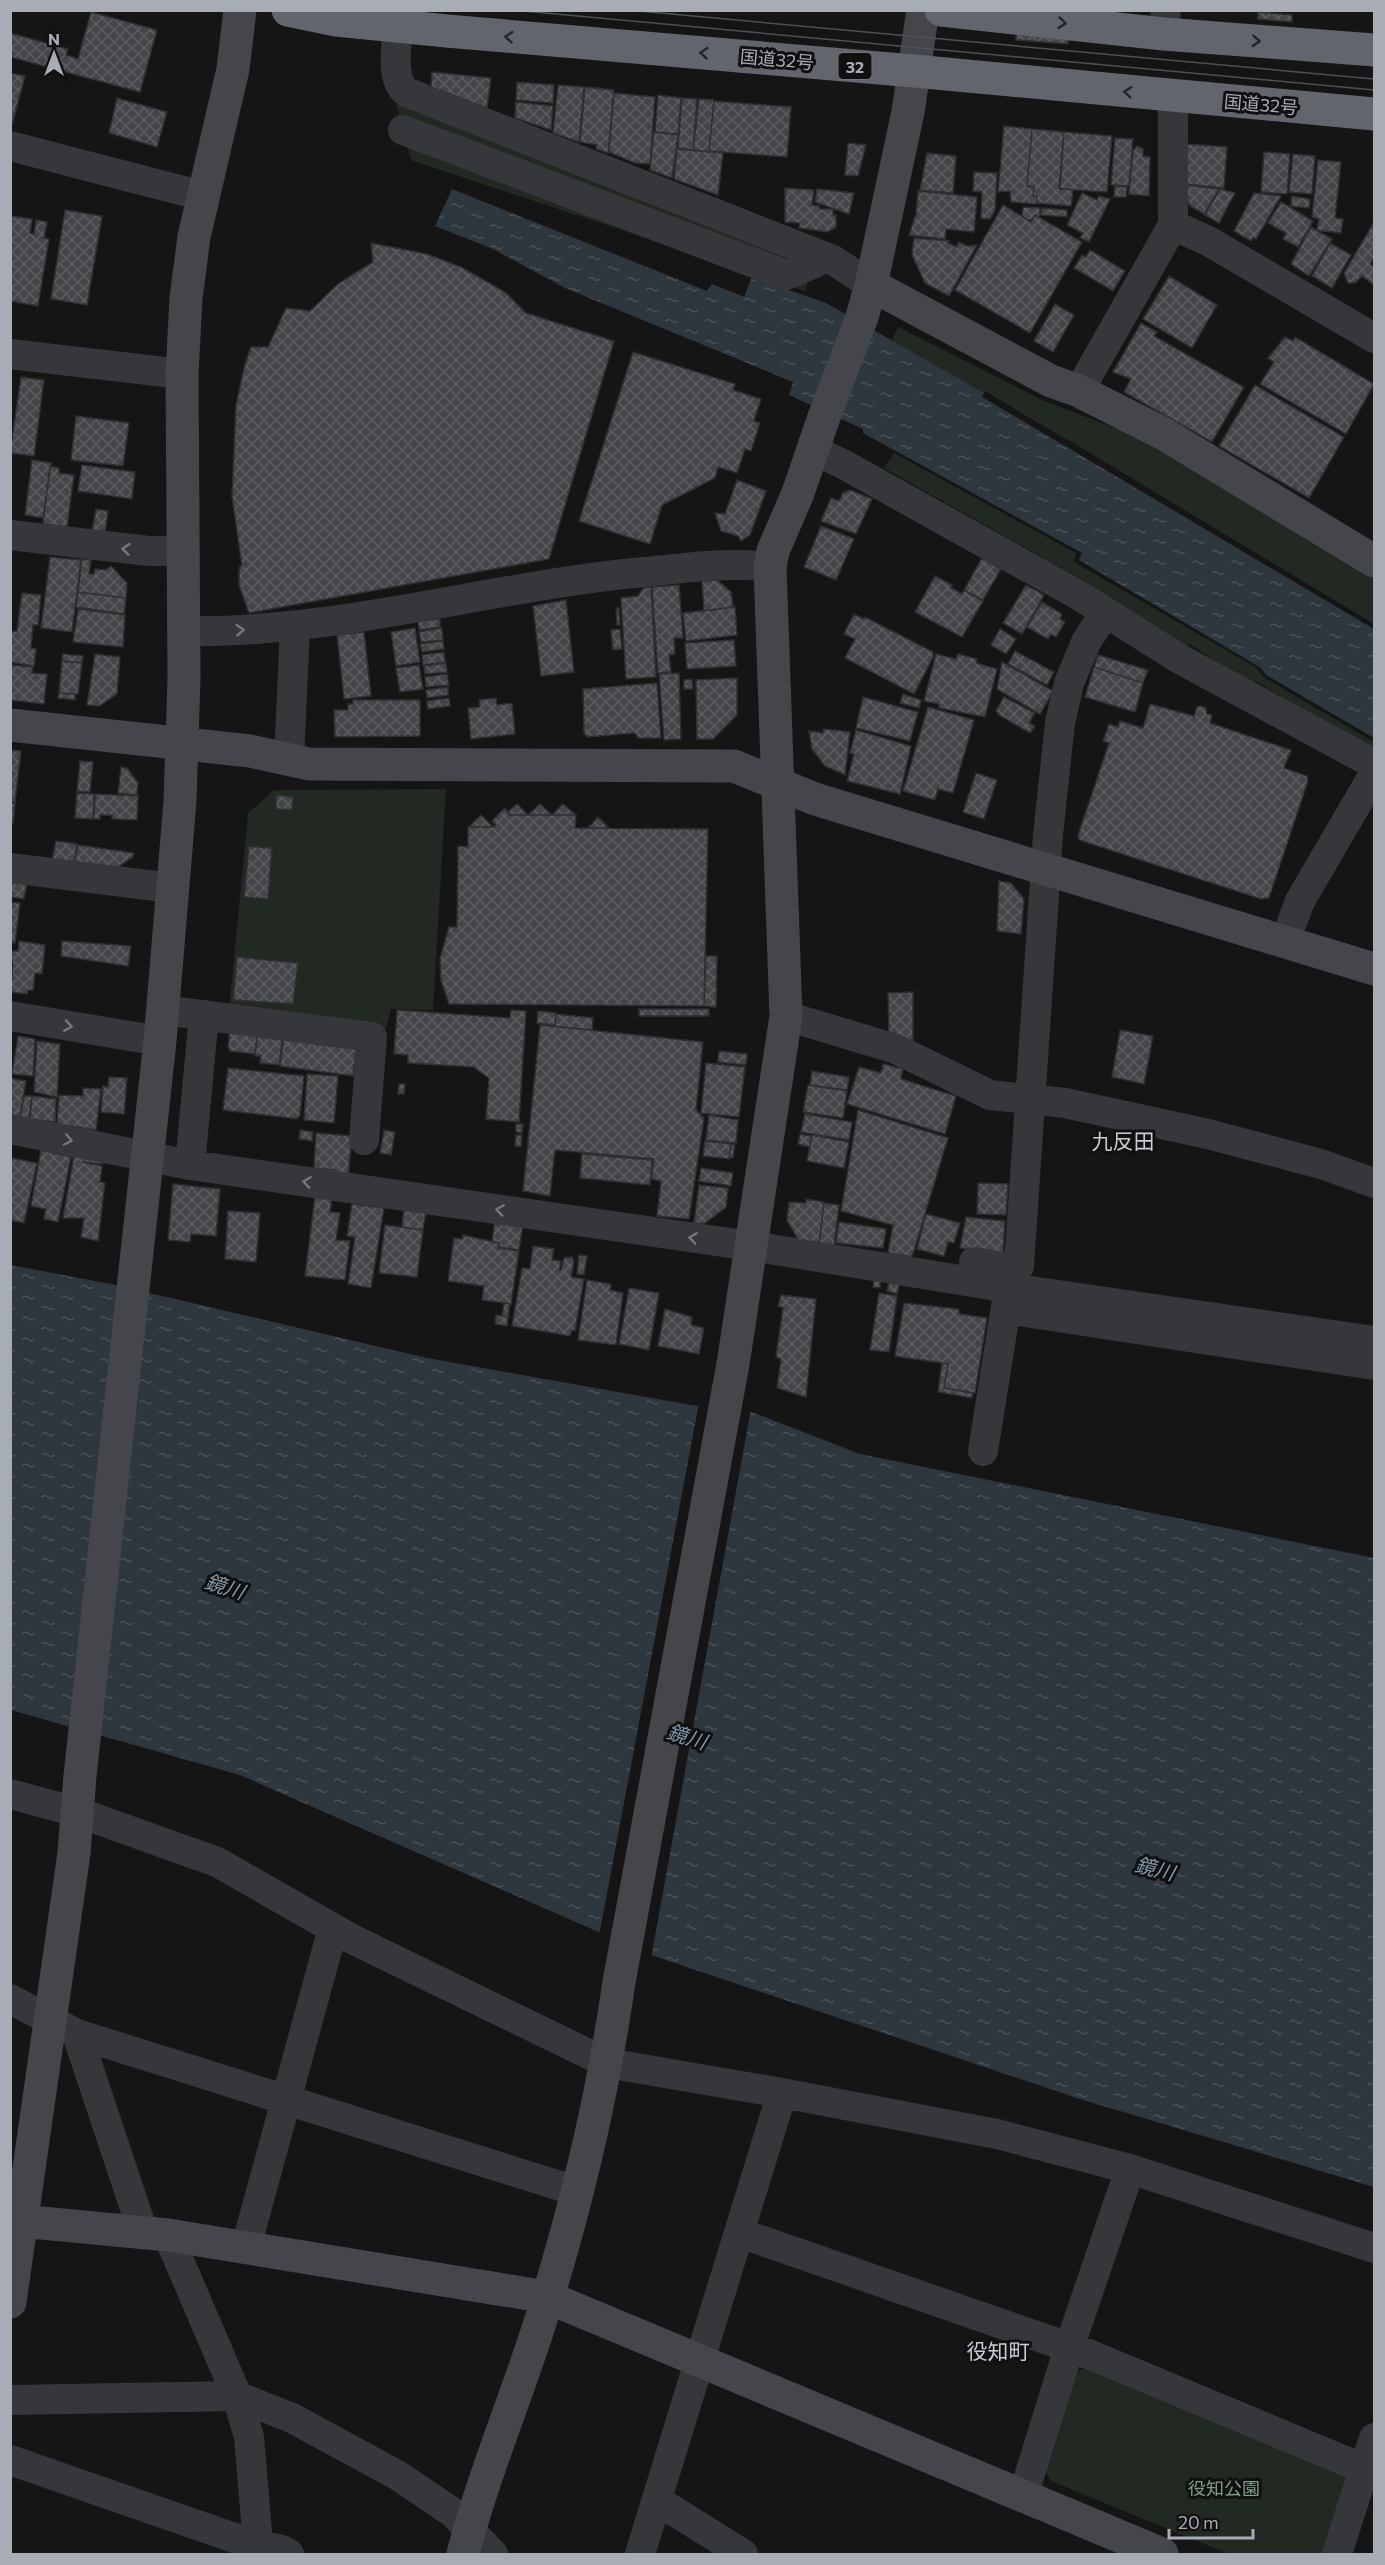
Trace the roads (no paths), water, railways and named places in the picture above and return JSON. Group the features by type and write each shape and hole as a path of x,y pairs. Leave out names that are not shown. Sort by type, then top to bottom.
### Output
{"highway":[{"name":"国道32号","path":"288,10 336,20 398,26 1374,114"},
{"path":"941,10 1165,22 1374,50"}],"street":[{"path":"11,2298 16,2220 63,2026 80,1776 161,1026 181,745 184,631 182,374 186,298 194,237 234,69 240,10"},
{"path":"467,2542 547,2297 607,2063 619,1982 733,1364 786,1016 770,567 773,551 862,317 871,285 914,71 923,10"},
{"path":"398,26 397,73 399,86 406,92 833,260 871,285 1051,381 1079,391 1164,434 1374,561"},
{"path":"1079,391 1173,225 1173,97"},
{"path":"403,130 786,275 815,263"},
{"path":"10,146 204,196"},
{"path":"1173,225 1210,242 1374,338"},
{"path":"10,354 182,374"},
{"path":"813,450 843,464 1080,596 1178,658 1374,764"},
{"path":"10,535 148,551 184,551"},
{"path":"184,631 295,627 600,576 737,564 770,567"},
{"path":"942,1276 946,1265 952,1259 1010,1268 1019,1266 1046,869 1064,699 1086,642 1105,613"},
{"path":"289,760 295,627"},
{"path":"10,725 250,751 309,764 734,766 776,781 815,799 1374,969"},
{"path":"1285,941 1300,901 1374,774"},
{"path":"10,868 172,888"},
{"path":"200,1167 204,1015"},
{"path":"10,1016 161,1026 204,1015 372,1037 364,1140"},
{"path":"786,1016 896,1049 990,1095 1065,1102 1208,1134 1322,1164 1374,1182"},
{"path":"10,1129 200,1167 751,1246 942,1276 1008,1298 1374,1365"},
{"path":"1008,1298 1374,1341"},
{"path":"983,1451 1008,1298"},
{"path":"10,1794 77,1812 217,1862 333,1928 607,2063 782,2093 997,2134 1130,2169 1374,2248"},
{"path":"246,2247 333,1928"},
{"path":"10,1999 63,2026 285,2100 576,2191"},
{"path":"63,2026 156,2233 237,2396 249,2437 246,2546"},
{"path":"640,2554 782,2093"},
{"path":"1023,2496 1069,2348 1130,2169"},
{"path":"16,2220 156,2233 547,2297 1162,2554"},
{"path":"740,2233 1069,2348 1370,2471"},
{"path":"10,2400 237,2396 292,2418 398,2475 452,2512 467,2542 493,2554"},
{"path":"1337,2554 1370,2471 1374,2438"},
{"path":"10,2460 246,2546 289,2554"},
{"path":"658,2501 743,2554"}],"water":[{"path":"452,189 707,291 712,284 744,297 752,277 826,303 1042,426 1374,628 1374,738 1266,675 1261,668 1079,560 1082,553 863,433 863,429 789,395 793,382 565,288 493,249 435,226"},
{"name":"鏡川","path":"10,1265 111,1284 427,1358 691,1405 749,1411 860,1454 1374,1558 1374,2187 1080,2099 651,1955 240,1775 11,1710"}],"tram line":[{"path":"513,10 1374,90"},
{"path":"628,10 1374,79"}],"district":[{"name":"九反田","path":"1123,1140"},
{"name":"役知町","path":"998,2350"}],"park label":[{"name":"役知公園","path":"1224,2488"}]}
